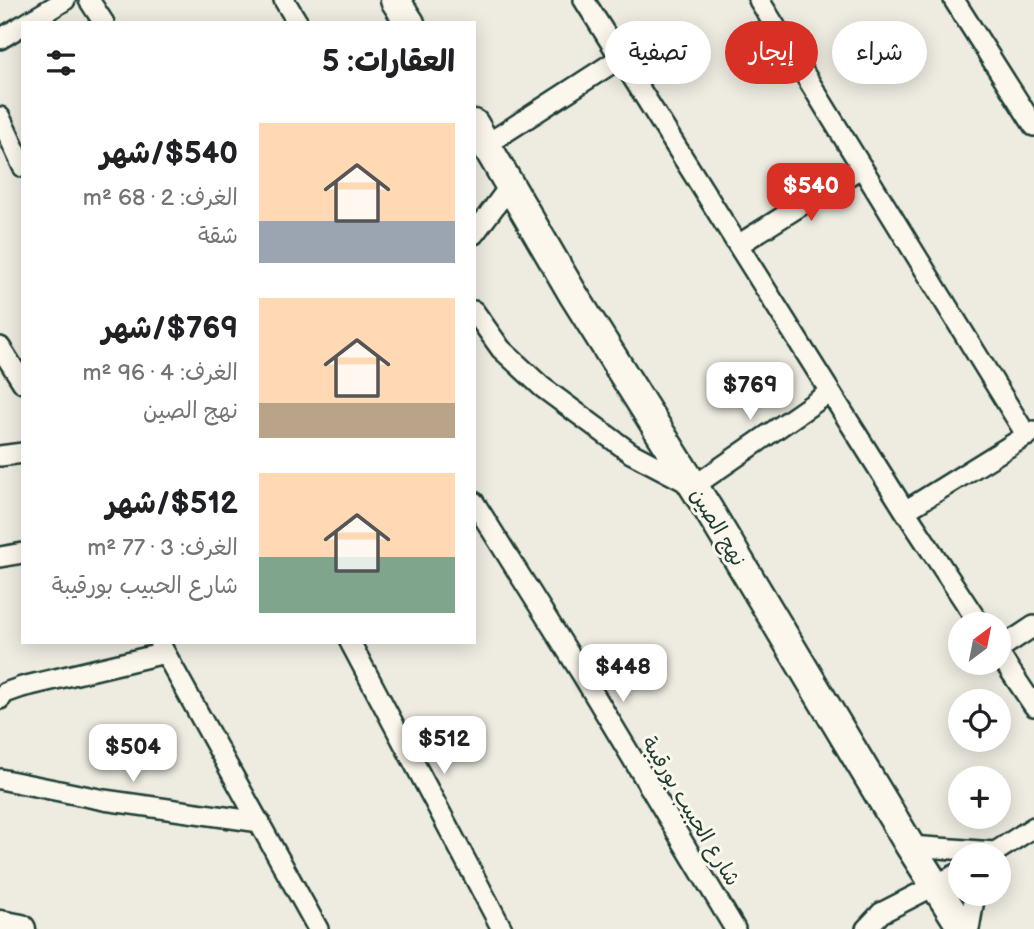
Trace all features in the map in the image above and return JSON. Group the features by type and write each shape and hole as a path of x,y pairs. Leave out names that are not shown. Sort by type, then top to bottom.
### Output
{"street":[{"path":"30,21 65,0"},
{"path":"89,0 103,21"},
{"path":"284,0 297,21"},
{"path":"395,0 409,21"},
{"path":"584,0 605,34"},
{"path":"759,0 1031,433 905,511"},
{"path":"954,0 1034,126"},
{"path":"0,38 21,26"},
{"path":"480,134 605,66"},
{"path":"636,84 971,612"},
{"path":"0,117 21,163"},
{"name":"نهج الصين","path":"480,134 573,294 694,486 910,846 963,929"},
{"path":"738,245 862,167"},
{"path":"476,231 510,186"},
{"path":"476,314 501,349 542,387 631,453 694,486 830,392"},
{"path":"0,348 21,380"},
{"path":"0,456 21,453"},
{"name":"شارع الحبيب بورقيبة","path":"476,507 583,676 735,929"},
{"path":"0,557 21,553"},
{"path":"1012,642 1034,626"},
{"path":"351,644 502,929"},
{"path":"0,699 5,693 23,687 162,648 318,929"},
{"path":"1012,672 1034,706"},
{"path":"0,779 104,800 260,822"},
{"path":"1010,843 1034,827"},
{"path":"910,846 948,850"},
{"path":"866,929 881,913 948,879"},
{"path":"969,929 973,906"},
{"path":"0,925 22,929"}]}
